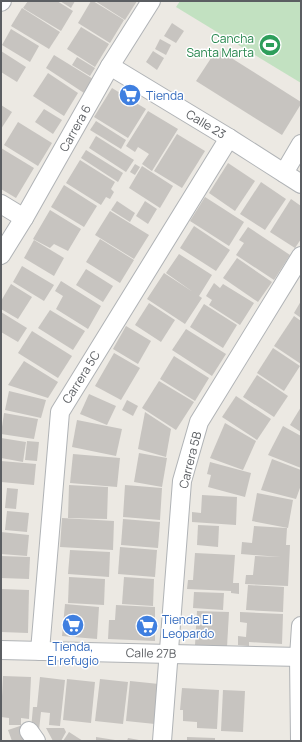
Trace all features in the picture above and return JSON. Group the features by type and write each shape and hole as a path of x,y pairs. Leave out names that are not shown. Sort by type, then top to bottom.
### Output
{"street":[{"name":"Carrera 6","path":"1,255 24,218 110,66 151,1"},
{"name":"Calle 23","path":"110,66 229,138 301,184"},
{"name":"Carrera 5C","path":"40,651 60,412 229,138"},
{"path":"284,173 301,144"},
{"path":"1,204 24,218"},
{"name":"Carrera 5B","path":"162,741 170,654 182,481 199,422 301,256"},
{"path":"300,741 301,626"},
{"name":"Calle 27B","path":"1,650 300,657"}],"green space":[{"name":"Cancha Santa Marta","path":"180,1 301,1 301,83 176,7"}],"building":[{"path":"28,1 57,1 73,11 61,31 23,8"},
{"path":"60,1 75,1 71,8"},
{"path":"91,1 124,20 110,43 78,23"},
{"path":"95,1 137,1 125,20"},
{"path":"22,8 60,32 49,49 11,26"},
{"path":"172,23 184,31 176,43 164,36"},
{"path":"81,27 109,44 95,67 67,49"},
{"path":"11,29 39,46 30,62 2,45"},
{"path":"160,39 171,45 166,55 155,49"},
{"path":"217,49 301,102 282,135 196,81"},
{"path":"1,51 26,67 17,82 1,72"},
{"path":"153,51 164,58 157,70 146,62"},
{"path":"54,55 93,79 84,93 46,68"},
{"path":"77,57 95,68 90,76 72,65"},
{"path":"48,73 78,93 64,116 33,96"},
{"path":"112,88 146,109 128,138 94,117"},
{"path":"1,105 12,112 1,129"},
{"path":"44,109 62,120 53,134 35,122"},
{"path":"148,111 178,129 152,171 142,164 149,154 138,147 135,152 126,146"},
{"path":"96,121 126,140 121,149 90,130"},
{"path":"18,122 52,143 38,166 4,145"},
{"path":"177,134 205,151 182,188 154,171"},
{"path":"96,136 134,160 126,172 89,148"},
{"path":"1,148 34,168 16,198 1,189"},
{"path":"86,150 123,173 118,182 81,158"},
{"path":"80,160 115,182 111,189 114,192 110,199 106,197 101,205 66,183"},
{"path":"228,163 255,181 235,211 209,193"},
{"path":"135,164 140,167 135,175 130,172"},
{"path":"142,166 173,186 160,208 129,188"},
{"path":"261,182 286,199 265,230 240,214"},
{"path":"64,185 97,206 84,227 51,207"},
{"path":"205,197 244,222 229,246 190,221"},
{"path":"291,199 301,206 301,239 295,248 270,232"},
{"path":"117,201 135,213 130,222 111,210"},
{"path":"145,201 157,209 148,224 136,216"},
{"path":"50,210 81,229 68,251 54,244 50,248 33,239"},
{"path":"110,211 149,235 134,259 95,235"},
{"path":"194,226 230,250 216,271 180,248"},
{"path":"248,227 290,255 274,280 236,255 244,243 239,240"},
{"path":"100,239 134,260 120,283 86,262"},
{"path":"34,240 64,258 54,276 24,258"},
{"path":"179,254 212,275 199,296 202,298 185,324 147,299 164,273 193,292 166,273"},
{"path":"237,258 272,282 258,302 223,278"},
{"path":"22,266 54,285 44,301 13,282"},
{"path":"86,269 113,286 103,302 76,285"},
{"path":"61,281 101,306 88,329 56,309 63,296 55,291"},
{"path":"214,283 220,288 223,284 254,303 240,325 209,305 212,300 206,296"},
{"path":"11,284 32,297 18,319 1,309 1,301"},
{"path":"301,301 301,318 294,313"},
{"path":"149,303 175,320 161,342 135,325"},
{"path":"204,304 237,325 223,348 190,327"},
{"path":"50,310 85,331 73,350 38,328"},
{"path":"1,312 27,328 18,342 1,332"},
{"path":"294,316 301,321 301,364 274,346"},
{"path":"126,326 151,341 138,364 113,349"},
{"path":"186,329 226,354 212,376 172,350"},
{"path":"32,331 72,356 58,378 18,353"},
{"path":"273,348 300,366 284,391 257,373"},
{"path":"114,353 140,368 121,400 95,386"},
{"path":"174,356 209,378 195,401 160,379"},
{"path":"24,361 58,382 48,398 8,385"},
{"path":"257,375 288,396 274,417 243,397"},
{"path":"159,381 194,402 176,430 142,408"},
{"path":"9,391 46,400 41,418 5,410"},
{"path":"89,394 116,406 107,425 80,414"},
{"path":"236,396 271,419 257,440 222,417"},
{"path":"127,400 138,406 133,416 122,410"},
{"path":"301,407 301,432 290,425"},
{"path":"145,412 171,429 166,457 138,449"},
{"path":"4,413 38,419 34,439 1,434"},
{"path":"77,420 122,429 116,456 72,447"},
{"path":"225,423 256,441 243,470 210,458"},
{"path":"283,426 301,436 301,468 268,455"},
{"path":"1,438 26,442 23,462 1,458"},
{"path":"27,441 39,442 37,461 25,460"},
{"path":"139,453 167,458 162,487 134,482"},
{"path":"73,454 120,458 117,487 70,483"},
{"path":"272,459 301,470 301,485 296,499 261,490"},
{"path":"1,461 36,464 34,485 1,482"},
{"path":"210,462 251,473 245,497 208,487 211,475 207,474"},
{"path":"69,485 108,487 107,519 68,518"},
{"path":"125,485 162,488 160,520 123,517"},
{"path":"7,488 18,489 16,509 5,508"},
{"path":"257,493 293,500 288,528 252,521"},
{"path":"202,495 237,497 236,525 192,522 192,512 201,513"},
{"path":"7,511 29,513 27,532 5,530"},
{"path":"62,518 114,521 113,550 60,547"},
{"path":"123,519 160,522 158,548 121,545"},
{"path":"198,525 219,526 218,547 197,545"},
{"path":"254,526 287,528 286,545 290,545 288,586 245,584 246,575 253,575 255,556 281,557 241,554 242,542 252,543"},
{"path":"1,532 29,535 27,556 1,554"},
{"path":"120,547 157,550 155,577 118,574"},
{"path":"70,550 110,552 109,577 68,574"},
{"path":"195,553 235,555 233,583 239,583 239,594 231,593 231,591 187,589 188,580 193,580"},
{"path":"1,556 30,557 29,579 1,578"},
{"path":"69,577 105,579 104,605 68,603"},
{"path":"124,577 154,579 153,606 122,604"},
{"path":"248,585 284,587 283,612 246,610"},
{"path":"1,589 29,590 28,633 1,632"},
{"path":"194,592 224,593 223,610 193,608"},
{"path":"65,604 99,607 97,639 62,636"},
{"path":"116,605 155,607 155,641 108,639 109,620 115,620"},
{"path":"197,611 229,612 227,647 195,645"},
{"path":"240,612 283,614 282,644 249,642 249,646 238,645 238,636 246,637 247,623 240,622"},
{"path":"3,676 31,677 29,719 21,718 21,725 9,725 9,718 1,717"},
{"path":"40,677 65,680 60,726 49,725 50,713 41,712 39,730 31,729 33,707 37,707"},
{"path":"67,679 95,682 91,723 63,720"},
{"path":"100,679 128,682 123,724 95,721"},
{"path":"130,681 159,684 155,724 126,721"},
{"path":"182,688 219,690 217,729 197,728 197,722 183,721 183,710 180,710"},
{"path":"223,690 245,691 243,732 221,731"},
{"path":"20,726 25,741 12,741 8,730"},
{"path":"46,728 64,728 66,732 61,741 53,741"},
{"path":"69,732 83,741 63,741"},
{"path":"96,737 115,740 115,741 96,741"},
{"path":"187,737 215,738 215,741 187,741"},
{"path":"128,738 139,740 139,741 127,741"}],"place":[{"name":"Cancha Santa Marta","path":"270,45"},
{"name":"Tienda","path":"130,95"},
{"name":"Tienda, El refugio","path":"73,625"},
{"name":"Tienda El Leopardo","path":"147,626"}]}
